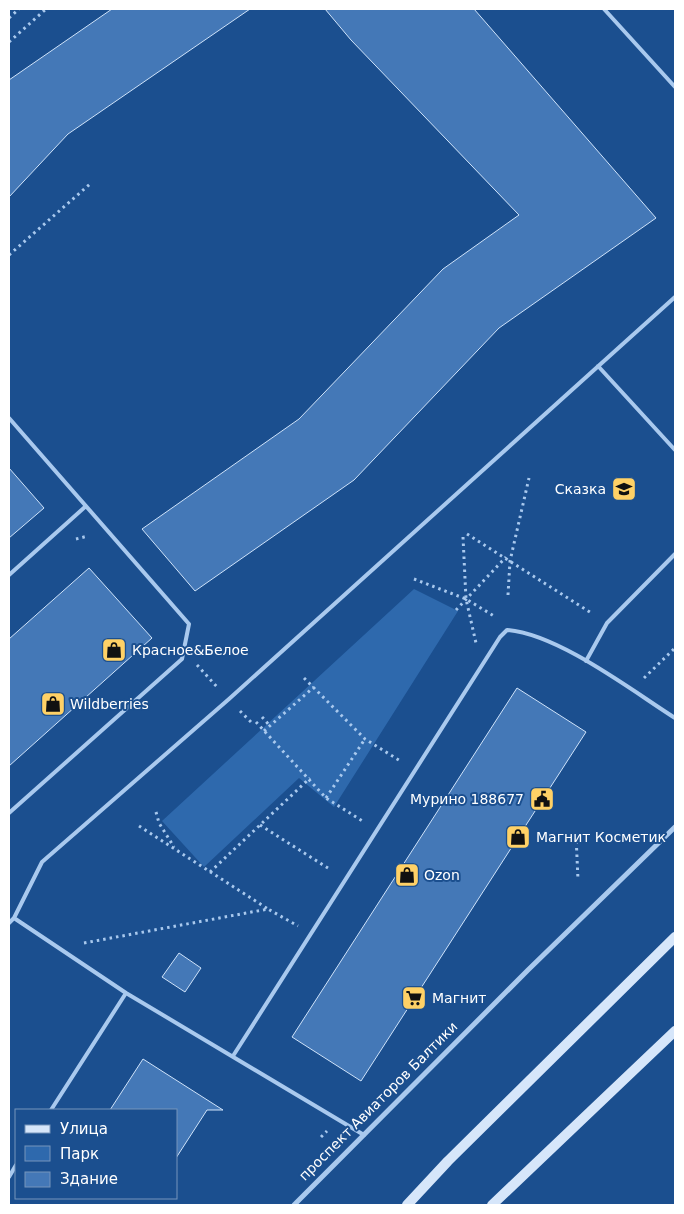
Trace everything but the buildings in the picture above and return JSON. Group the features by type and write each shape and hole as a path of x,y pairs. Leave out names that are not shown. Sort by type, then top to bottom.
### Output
{"street":[{"name":"проспект Авиаторов Балтики","path":"294,1205 675,827"},
{"path":"407,1205 456,1154 675,938"},
{"path":"492,1205 675,1030"}],"lane":[{"path":"604,9 675,87"},
{"path":"9,923 14,918 42,862 229,699 675,298"},
{"path":"598,366 675,450"},
{"path":"9,418 189,624 185,653 182,659 9,813"},
{"path":"9,575 86,506"},
{"path":"586,661 607,623 675,554"},
{"path":"233,1056 415,770 507,630 522,631 543,638 586,661 675,718"},
{"path":"14,918 126,993 364,1135"},
{"path":"52,1109 126,993"}],"path":[{"path":"9,18 19,9"},
{"path":"9,42 46,9"},
{"path":"9,255 90,184"},
{"path":"508,595 510,561 530,478"},
{"path":"72,518 94,543"},
{"path":"467,534 506,557 591,613"},
{"path":"463,537 466,599 476,644"},
{"path":"456,610 506,557"},
{"path":"414,579 466,599 494,616"},
{"path":"644,679 674,649"},
{"path":"185,653 310,778 326,798 377,830"},
{"path":"304,678 365,738 415,770"},
{"path":"264,731 314,687"},
{"path":"262,717 270,726"},
{"path":"326,798 365,738"},
{"path":"210,872 310,778"},
{"path":"156,812 159,823 175,848"},
{"path":"140,826 268,909 311,934"},
{"path":"260,826 346,878"},
{"path":"576,835 578,880"},
{"path":"84,943 268,909"}],"green space":[{"path":"414,589 458,611 334,807 299,778 204,867 162,821"}],"place":[{"name":"Сказка","path":"624,489"},
{"name":"Красное&Белое","path":"114,650"},
{"name":"Wildberries","path":"53,704"},
{"name":"Мурино 188677","path":"542,799"},
{"name":"Магнит Косметик","path":"518,837"},
{"name":"Ozon","path":"407,875"},
{"name":"Магнит","path":"414,998"}]}
